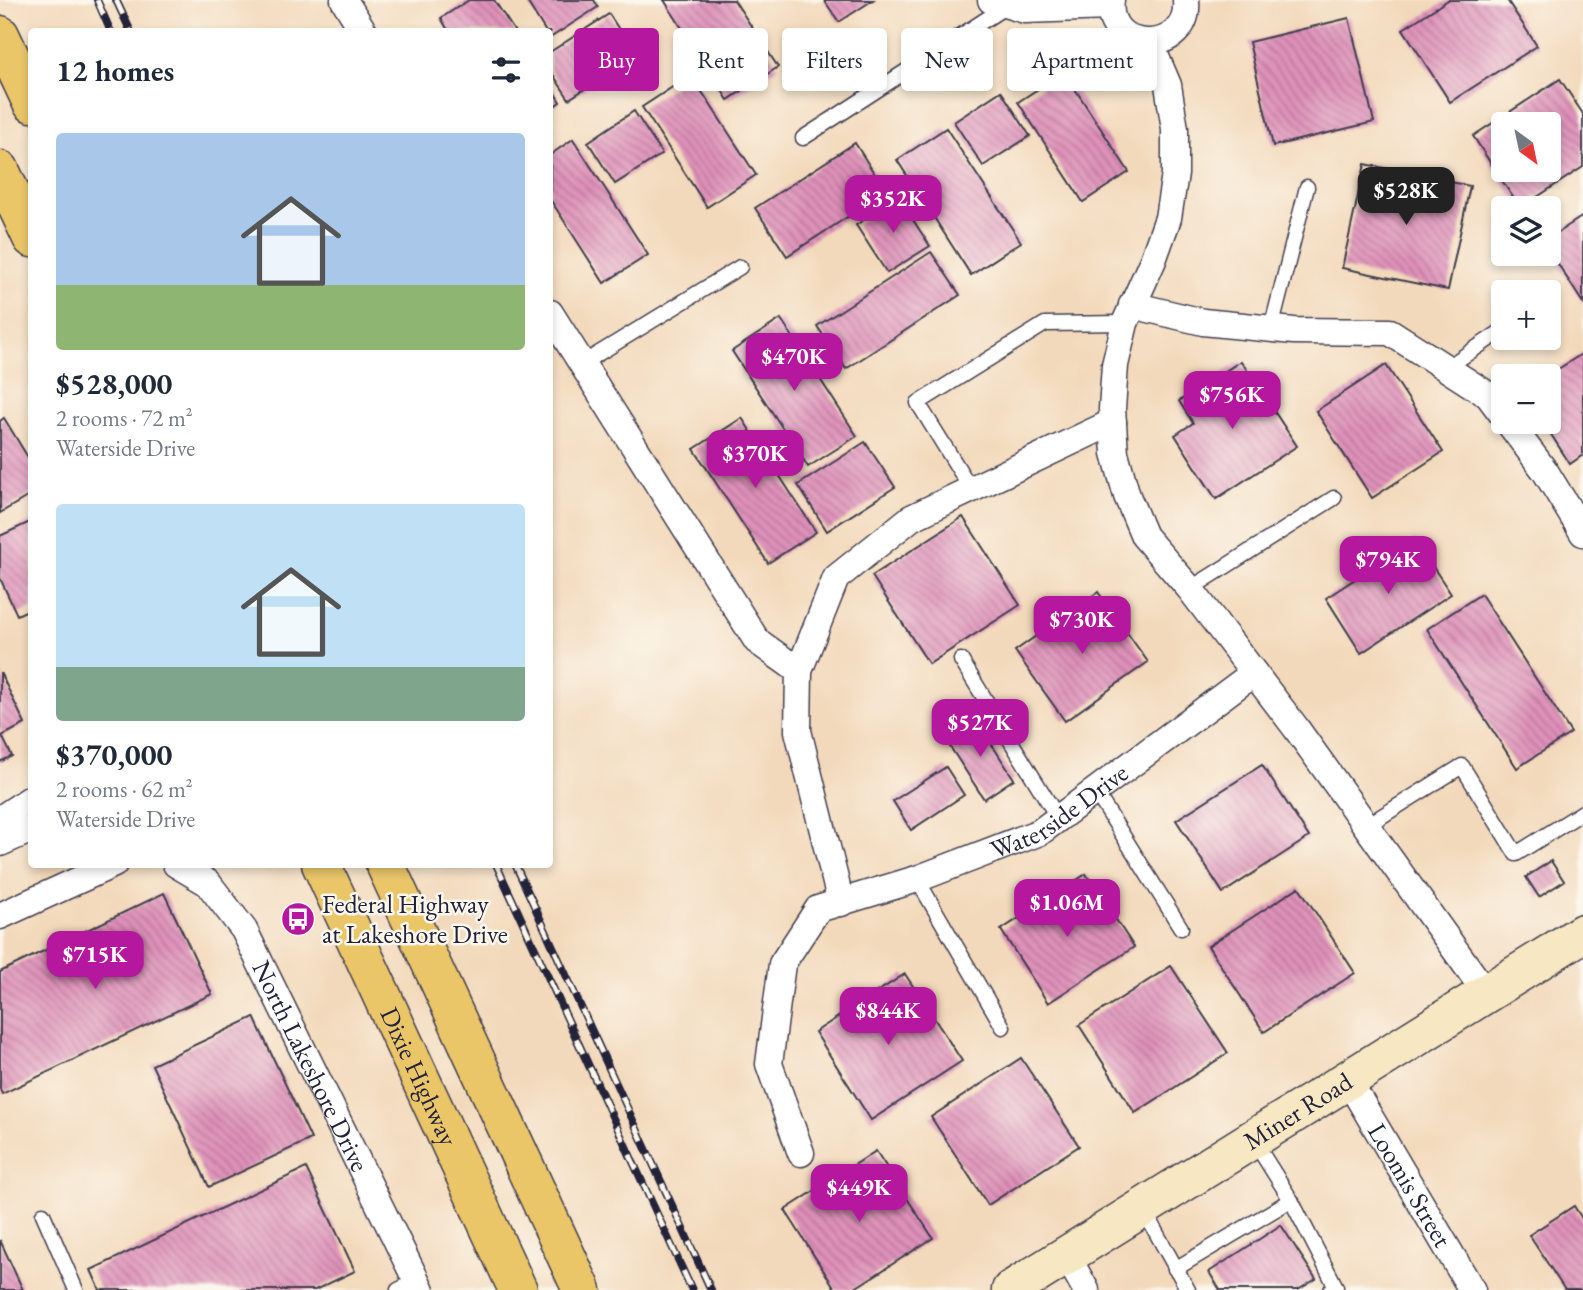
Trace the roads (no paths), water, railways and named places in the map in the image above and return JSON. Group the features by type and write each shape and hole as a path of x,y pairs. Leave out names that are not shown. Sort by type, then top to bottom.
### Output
{"main road":[{"path":"0,35 28,94"},
{"path":"0,170 28,230"},
{"name":"Dixie Highway","path":"323,868 518,1290"},
{"path":"387,868 582,1290"}],"street":[{"path":"344,0 362,28"},
{"path":"1157,42 1165,40 1176,31 1191,1"},
{"path":"1000,3 1025,10 1111,4 1114,21 1119,28"},
{"path":"1157,59 1168,85 1175,129 1175,174 1168,218 1153,260 1128,314 1115,365 1115,453 1127,496 1144,536 1190,589 1296,728 1486,993"},
{"path":"1128,314 1294,331 1390,332 1491,399"},
{"path":"553,318 757,641 799,671"},
{"path":"841,902 799,731 799,671 835,578 911,518 1113,422"},
{"path":"1517,434 1545,471 1583,533"},
{"name":"Waterside Drive","path":"801,1153 769,1064 782,964 818,909 916,880 1040,832 1254,673"},
{"path":"0,819 28,801"},
{"path":"0,843 28,831"},
{"path":"0,916 105,868"},
{"name":"North Lakeshore Drive","path":"183,868 208,883 244,930 412,1287"},
{"name":"Miner Road","path":"1011,1290 1583,933"},
{"name":"Loomis Street","path":"1348,1080 1472,1290"},
{"path":"1066,1254 1086,1290"}],"lane":[{"path":"803,138 1000,3"},
{"path":"1271,328 1307,187"},
{"path":"583,363 740,267"},
{"path":"971,489 918,403 1045,324 1128,314"},
{"path":"1446,368 1491,338"},
{"path":"1190,589 1335,498"},
{"path":"961,660 1058,818"},
{"path":"1366,826 1462,766 1516,854 1583,812"},
{"path":"1095,791 1181,928"},
{"path":"916,880 1003,1027"},
{"path":"1253,1139 1291,1200 1336,1287 1331,1290"},
{"path":"1175,1269 1291,1200"},
{"path":"1142,1208 1188,1290"},
{"path":"43,1214 76,1290"}],"railway":[{"path":"97,0 109,28"},
{"path":"116,0 129,28"},
{"path":"498,868 692,1290"},
{"path":"517,868 711,1290"}],"place":[{"name":"Federal Highway at Lakeshore Drive","path":"298,919"}]}
